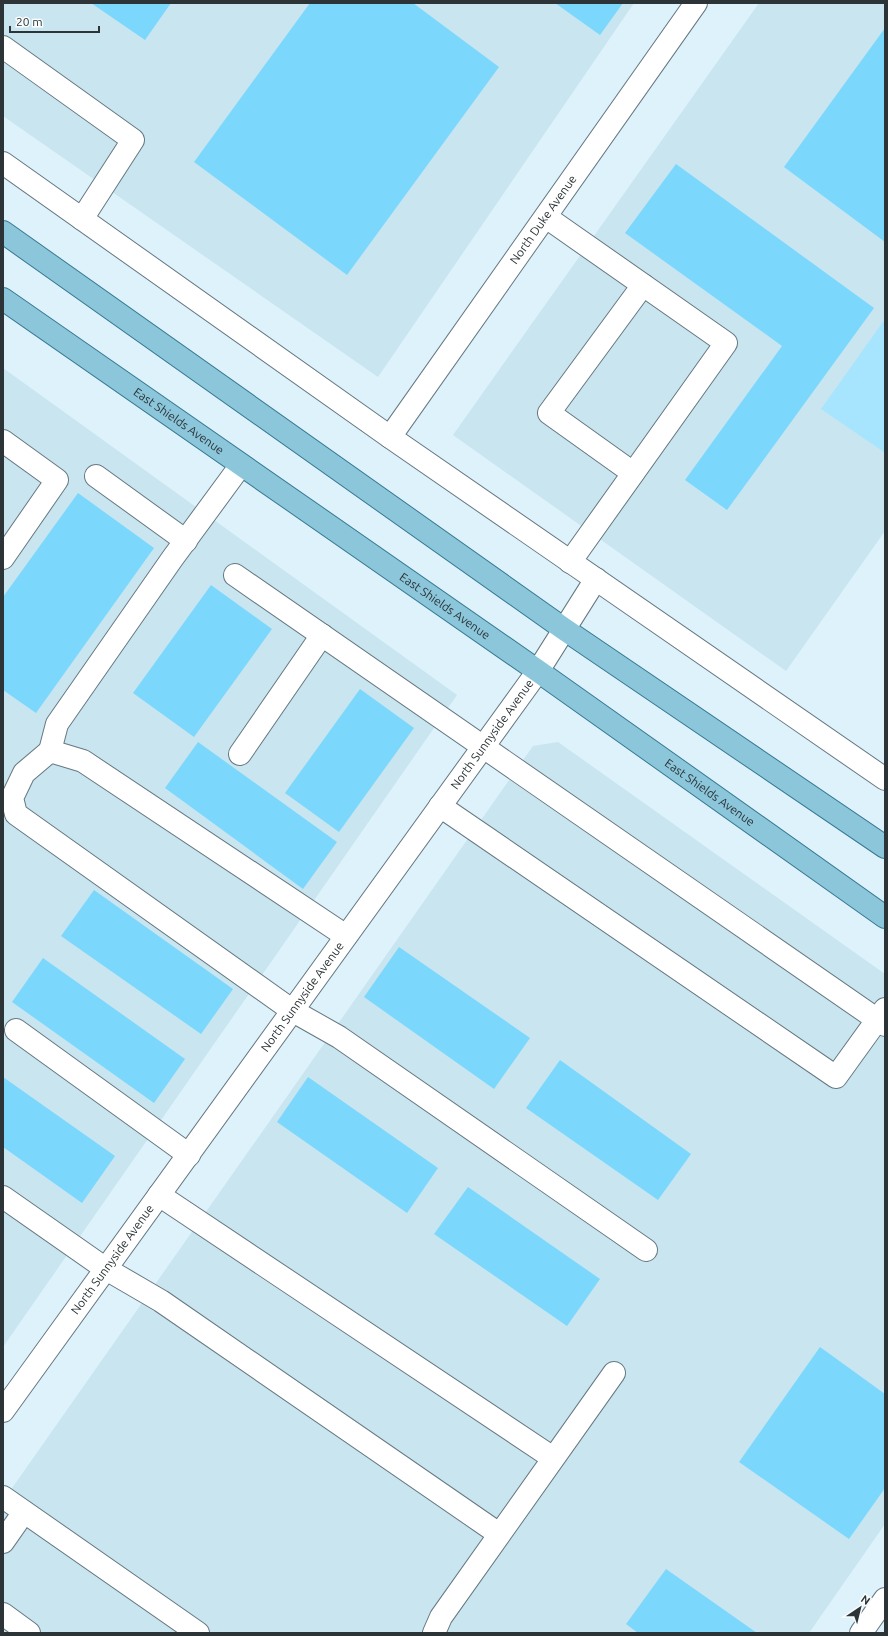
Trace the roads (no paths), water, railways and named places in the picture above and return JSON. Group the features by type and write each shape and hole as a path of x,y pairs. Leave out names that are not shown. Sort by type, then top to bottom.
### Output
{"main road":[{"path":"3,232 564,629 885,847"},
{"name":"East Shields Avenue","path":"3,299 538,671 885,917"}],"street":[{"name":"North Duke Avenue","path":"390,437 696,3"},
{"path":"3,47 133,140 82,219"},
{"path":"3,163 390,437 885,779"},
{"path":"546,217 726,343 570,562"},
{"path":"633,473 549,413 643,285"},
{"path":"3,441 57,480 3,558"},
{"path":"242,465 186,541 57,724 50,751 24,773 12,798 16,814 293,1011 339,1037 646,1250"},
{"path":"96,476 186,541"},
{"path":"235,575 882,1018 836,1077 440,806"},
{"name":"North Sunnyside Avenue","path":"3,1411 538,671 596,579"},
{"path":"240,754 322,635"},
{"path":"50,751 83,761 346,936"},
{"path":"16,1030 189,1155"},
{"path":"159,1195 553,1458"},
{"path":"3,1197 106,1269 160,1301 499,1534"},
{"path":"434,1633 441,1617 614,1372"},
{"path":"3,1497 198,1633"},
{"path":"3,1542 24,1512"},
{"path":"861,1633 885,1599"},
{"path":"3,1614 29,1633"}]}
